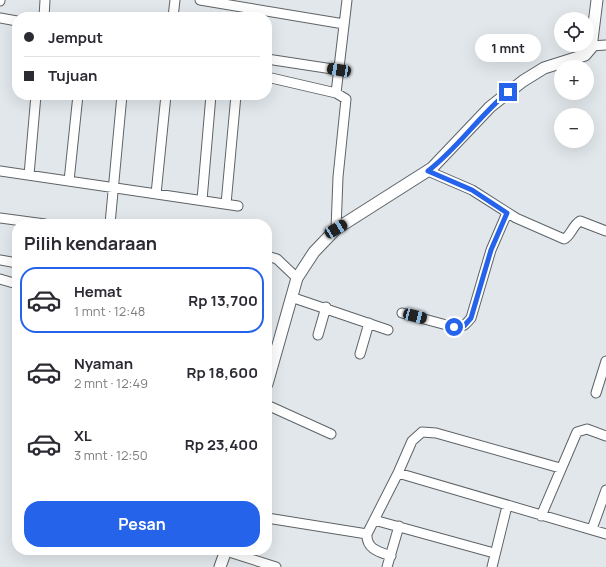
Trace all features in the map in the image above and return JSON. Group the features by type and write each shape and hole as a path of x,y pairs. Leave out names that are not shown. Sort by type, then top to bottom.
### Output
{"street":[{"path":"44,12 45,0"},
{"path":"174,12 175,0"},
{"path":"200,0 344,24"},
{"path":"336,93 347,0"},
{"path":"594,23 597,0"},
{"path":"0,18 12,20"},
{"path":"594,46 606,45"},
{"path":"272,366 297,278 314,252 336,229 428,171 447,154 490,107 523,81 544,68 585,55 587,52"},
{"path":"272,60 339,70"},
{"path":"272,79 336,93 344,97 347,102 338,177 336,229"},
{"path":"29,175 36,100"},
{"path":"69,182 77,100"},
{"path":"110,219 122,100"},
{"path":"156,194 165,100"},
{"path":"202,200 211,100"},
{"path":"226,204 236,100"},
{"path":"0,171 238,206"},
{"path":"428,171 472,190 507,213 564,239 569,236 572,227 580,221 606,231"},
{"path":"402,313 454,327 461,327 467,324 471,318 491,250 507,213"},
{"path":"0,218 12,220"},
{"path":"272,257 275,258 297,278"},
{"path":"0,260 12,262"},
{"path":"0,279 12,283"},
{"path":"291,296 388,330"},
{"path":"318,335 326,307"},
{"path":"360,354 369,323"},
{"path":"596,392 606,361"},
{"path":"272,407 332,434"},
{"path":"541,516 560,468 575,435 579,430 587,429 606,436"},
{"path":"391,556 370,546 367,542 367,534 398,473 412,441 418,434 426,432 436,433 560,468"},
{"path":"398,473 606,534"},
{"path":"592,529 606,490"},
{"path":"492,567 494,553 507,506"},
{"path":"272,519 367,534"},
{"path":"374,520 494,553"},
{"path":"387,567 399,526"},
{"path":"220,567 224,555"},
{"path":"238,555 276,567"}],"route":[{"path":"454,327 464,326 471,318 491,250 507,213 472,190 428,171 455,146 469,128 490,107 508,92"}]}
